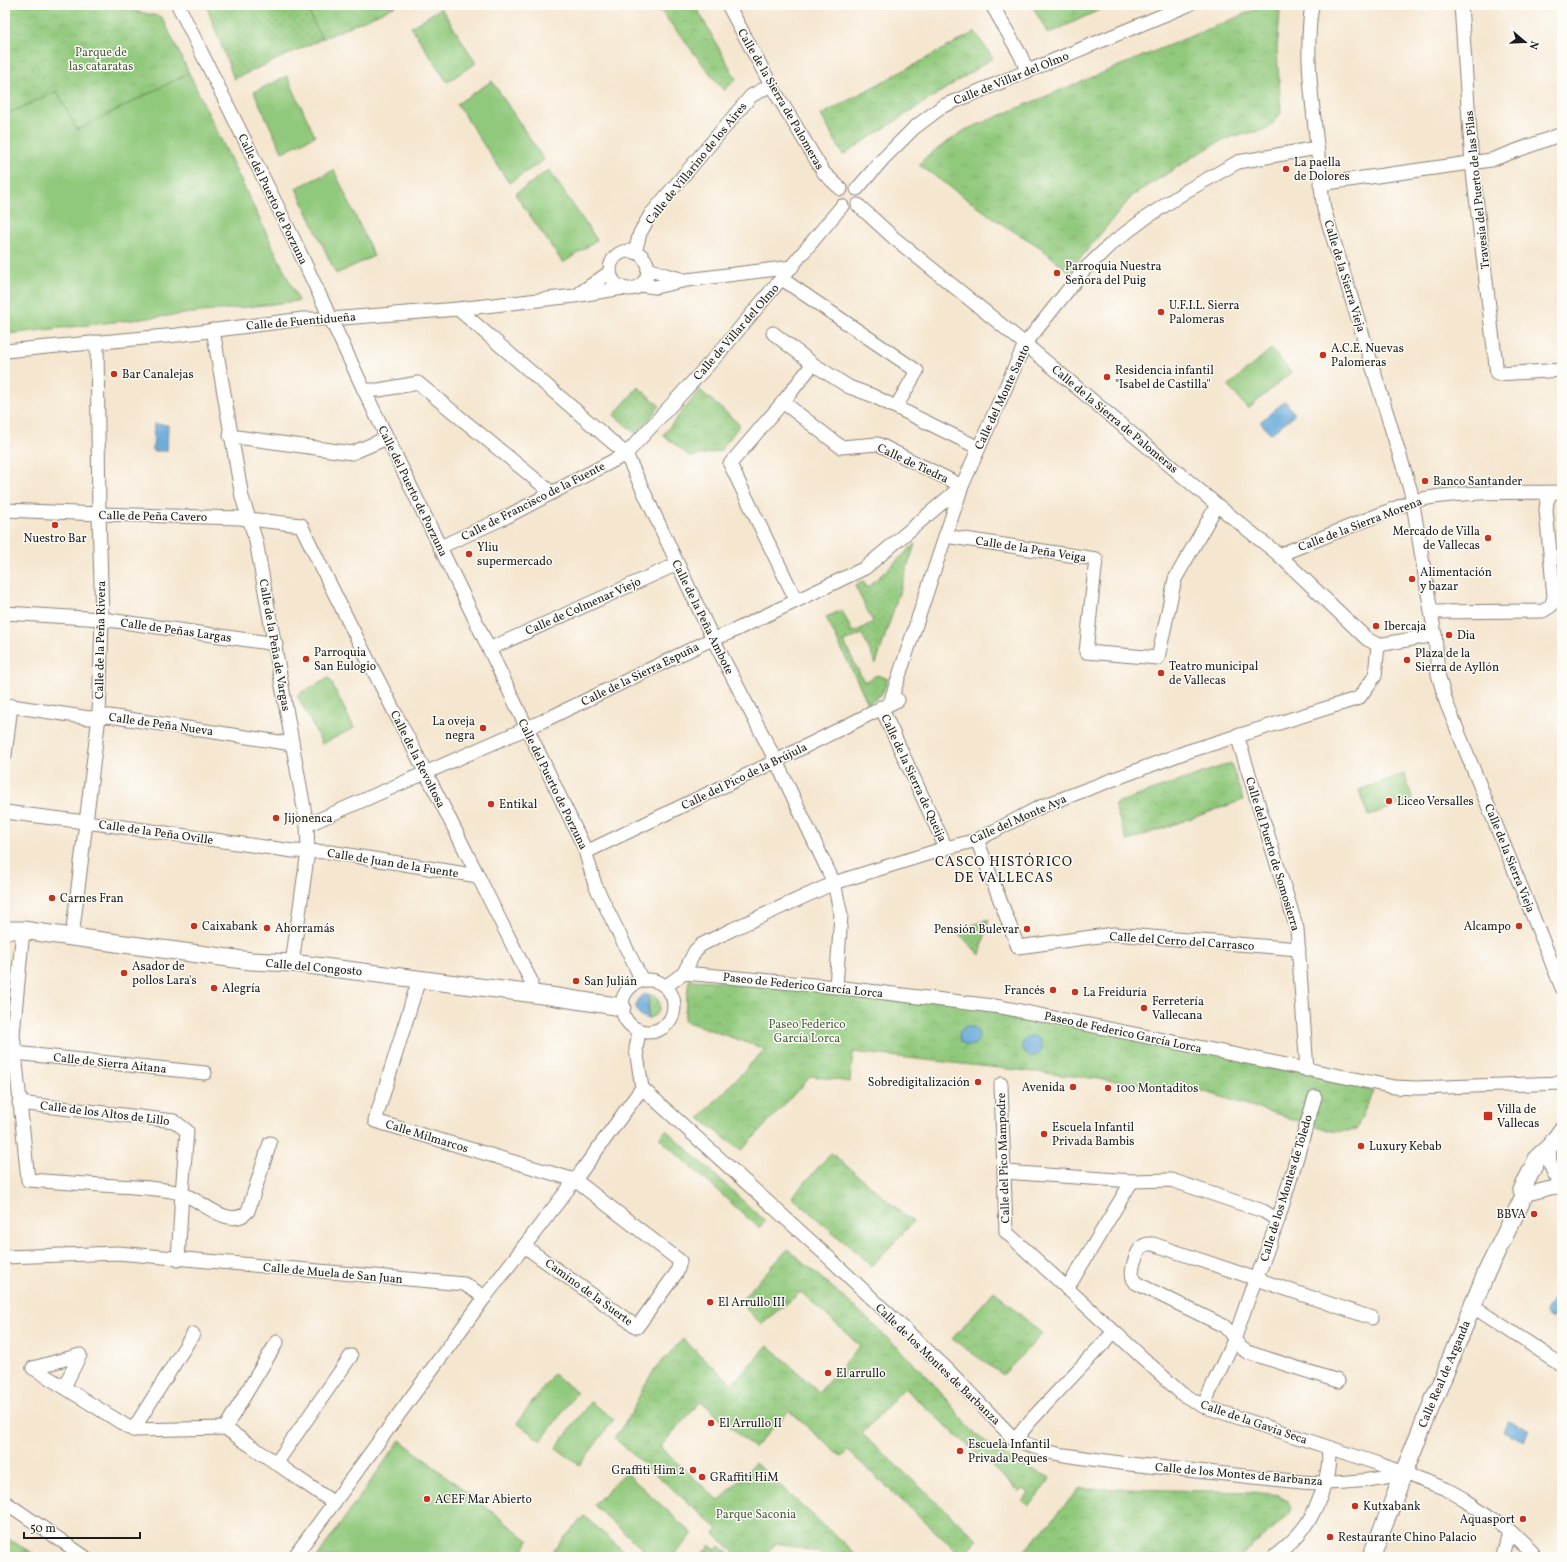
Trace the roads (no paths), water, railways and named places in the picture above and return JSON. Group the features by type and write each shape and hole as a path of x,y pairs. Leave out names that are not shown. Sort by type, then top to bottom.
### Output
{"street":[{"name":"Calle del Puerto de Porzuna","path":"178,5 293,238 330,319 586,852 595,885 642,980"},
{"name":"Calle de la Sierra de Palomeras","path":"728,5 771,85 824,173 841,189"},
{"path":"992,5 1027,71"},
{"name":"Calle de Villar del Olmo","path":"857,189 883,159 914,128 943,106 1188,5"},
{"name":"Calle de la Sierra Vieja","path":"1312,5 1308,35 1320,184 1324,209 1413,501 1435,635 1438,674 1446,702 1562,988"},
{"name":"Travesía del Puerto de las Pilas","path":"1461,5 1472,163 1497,374 1562,370"},
{"name":"Calle de Villarino de los Aires","path":"635,252 640,233 651,214 751,96 771,85"},
{"path":"1320,184 1491,160 1562,134"},
{"name":"Calle del Monte Santo","path":"891,703 962,486 1025,344 1084,270 1111,244 1147,217 1188,190 1238,162 1317,148"},
{"path":"846,186 852,186 857,189 860,194 858,205 853,208 846,208 842,206 838,200 838,194 841,189 846,186"},
{"name":"Calle de la Sierra de Palomeras","path":"858,205 894,238 1025,344 1279,555 1372,642"},
{"name":"Calle de Villar del Olmo","path":"626,454 720,352 842,206"},
{"path":"641,285 647,275 648,269 644,258 635,252 629,251 622,252 617,255 610,266 610,272 614,282 623,288 635,288 641,285 656,286 687,280 792,267"},
{"path":"648,269 666,276 687,280"},
{"name":"Calle de Fuentidueña","path":"574,296 610,272"},
{"path":"782,279 917,371 896,408"},
{"name":"Calle de Fuentidueña","path":"5,351 213,330 287,320 330,319 458,309 574,296 623,288"},
{"name":"Calle de la Peña Ambote","path":"458,309 626,454 713,640 776,761 834,884 841,916 836,987"},
{"name":"Calle de la Peña de Vargas","path":"213,330 230,436 242,497 256,541 308,825 308,851 292,963"},
{"path":"773,333 813,364 849,387 871,395 979,448"},
{"name":"Calle de la Peña Rivera","path":"72,937 99,716 102,619 97,342"},
{"path":"796,600 730,464 784,402 813,364"},
{"path":"364,390 379,390 418,384 552,493"},
{"name":"Calle de Tiedra","path":"784,402 841,447 878,444 962,486"},
{"path":"230,436 352,453 387,438"},
{"name":"Calle de Francisco de la Fuente","path":"440,547 506,517 626,454"},
{"name":"Calle de la Sierra Espuña","path":"308,825 526,729 865,568 962,486"},
{"path":"1431,612 1543,611 1551,606 1554,597 1546,510 1547,501 1556,492"},
{"name":"Calle de la Sierra Morena","path":"1279,555 1413,501 1483,493 1556,492"},
{"name":"Calle de la Peña Veiga","path":"945,536 1096,559 1086,652 1158,658 1175,579 1217,505"},
{"name":"Calle de Peña Cavero","path":"5,510 240,518 301,525"},
{"name":"Calle de la Revoltosa","path":"301,525 334,594 531,981 530,994"},
{"name":"Calle de Colmenar Viejo","path":"489,649 677,564"},
{"name":"Calle de Peñas Largas","path":"5,613 102,619 276,644"},
{"path":"1372,642 1435,635"},
{"name":"Calle del Monte Aya","path":"684,974 695,951 701,945 733,929 834,884 946,848 978,840 1040,807 1186,752 1358,698 1375,676 1372,642"},
{"name":"Calle del Pico de la Brújula","path":"586,852 776,761 891,703"},
{"name":"Calle de la Sierra de Queija","path":"891,703 946,848"},
{"path":"5,755 8,706"},
{"name":"Calle de Peña Nueva","path":"8,706 89,718 109,716 292,744"},
{"name":"Calle del Puerto de Somosierra","path":"1237,735 1297,929 1307,1070"},
{"name":"Calle de la Peña Oville","path":"5,812 293,851 308,851"},
{"name":"Calle del Cerro del Carrasco","path":"978,840 1018,947 1114,934 1299,949"},
{"name":"Calle de Juan de la Fuente","path":"308,851 330,852 478,876"},
{"name":"Calle del Congosto","path":"5,930 23,930 251,961 292,963 622,1007"},
{"path":"23,930 11,988 19,1103 28,1180 154,1188 182,1193 205,1207 223,1215 236,1218 243,1217 248,1211 251,1203 270,1142"},
{"path":"666,986 684,974"},
{"name":"Paseo de Federico García Lorca","path":"684,974 836,987 1001,1007 1394,1087 1416,1088 1562,1083"},
{"name":"Calle Milmarcos","path":"419,979 375,1121 575,1180"},
{"path":"652,979 666,986 671,992 675,1002 672,1018 666,1026 658,1031 648,1032 640,1031 630,1025 624,1018 622,1007 622,1000 626,991 633,984 642,980 652,979"},
{"path":"294,1557 485,1297 575,1180 642,1088 636,1049 640,1031"},
{"name":"Calle de Sierra Aitana","path":"15,1052 205,1073"},
{"name":"Calle del Pico Mampodre","path":"1001,1084 1006,1232"},
{"name":"Calle de los Montes de Barbanza","path":"642,1088 826,1255 947,1369 1015,1440 1049,1452 1120,1463 1294,1482 1325,1483 1379,1479 1403,1474"},
{"name":"Calle de los Montes de Toledo","path":"1204,1406 1234,1340 1278,1220 1315,1097"},
{"name":"Calle de los Altos de Lillo","path":"19,1103 174,1121 187,1131 182,1193"},
{"path":"1562,1130 1550,1146 1549,1159 1550,1167 1555,1177 1562,1185"},
{"name":"Calle Real de Arganda","path":"1371,1557 1403,1474 1472,1306 1501,1241 1525,1194 1522,1190 1538,1157 1550,1146"},
{"path":"1005,1172 1132,1181 1171,1180 1263,1211 1278,1220"},
{"name":"Camino de la Suerte","path":"524,1246 637,1327 677,1272 680,1260 575,1180"},
{"path":"1067,1289 1132,1181"},
{"path":"1525,1194 1562,1185"},
{"path":"178,1260 182,1193"},
{"name":"Calle de la Gavia Seca","path":"1006,1232 1182,1394 1204,1406 1382,1465 1446,1489 1464,1499 1509,1530 1536,1557"},
{"path":"1338,1381 1247,1352 1239,1347 1231,1332 1224,1326 1136,1283 1132,1277 1132,1271 1139,1251 1142,1246 1153,1244 1372,1318"},
{"name":"Calle de Muela de San Juan","path":"5,1257 118,1253 178,1260 464,1284 485,1297"},
{"path":"1472,1306 1562,1365"},
{"path":"1015,1440 1031,1420 1114,1332"},
{"path":"133,1430 193,1334"},
{"path":"225,1428 277,1342"},
{"path":"277,1462 351,1356"},
{"path":"64,1387 133,1430 225,1428 334,1502"},
{"path":"1274,1557 1290,1543 1308,1522 1315,1508 1328,1471 1330,1458 1328,1448"},
{"path":"5,1502 85,1557"},
{"path":"1503,1557 1509,1530"}],"water":[{"path":"1285,401 1295,414 1271,434 1260,422"},
{"path":"154,424 168,425 167,451 153,451"},
{"path":"648,994 648,1019 639,1014 636,1006 639,998"},
{"path":"969,1026 976,1029 979,1036 976,1043 969,1046 962,1043 959,1036 962,1029"},
{"path":"1032,1036 1039,1039 1042,1046 1039,1053 1032,1056 1025,1053 1022,1046 1025,1039"},
{"path":"1554,1298 1559,1298 1561,1302 1558,1315 1551,1318 1546,1312"},
{"path":"1509,1421 1528,1430 1523,1441 1504,1432"}],"place":[{"name":"La paella de Dolores","path":"1286,169"},
{"name":"Parroquia Nuestra Señora del Puig","path":"1057,273"},
{"name":"U.F.I.L. Sierra Palomeras","path":"1161,312"},
{"name":"A.C.E. Nuevas Palomeras","path":"1323,355"},
{"name":"Bar Canalejas","path":"114,374"},
{"name":"Residencia infantil \"Isabel de Castilla\"","path":"1107,377"},
{"name":"Banco Santander","path":"1425,481"},
{"name":"Nuestro Bar","path":"55,525"},
{"name":"Mercado de Villa de Vallecas","path":"1488,538"},
{"name":"Yliu supermercado","path":"469,554"},
{"name":"Alimentación y bazar","path":"1412,579"},
{"name":"Ibercaja","path":"1376,626"},
{"name":"Dia","path":"1449,635"},
{"name":"Parroquia San Eulogio","path":"306,659"},
{"name":"Plaza de la Sierra de Ayllón","path":"1407,660"},
{"name":"Teatro municipal de Vallecas","path":"1161,673"},
{"name":"La oveja negra","path":"483,728"},
{"name":"Liceo Versalles","path":"1389,801"},
{"name":"Entikal","path":"491,804"},
{"name":"Jijonenca","path":"276,818"},
{"name":"Carnes Fran","path":"52,898"},
{"name":"Caixabank","path":"194,926"},
{"name":"Alcampo","path":"1519,926"},
{"name":"Ahorramás","path":"267,928"},
{"name":"Pensión Bulevar","path":"1027,929"},
{"name":"Asador de pollos Lara's","path":"124,973"},
{"name":"San Julián","path":"576,981"},
{"name":"Alegría","path":"214,988"},
{"name":"Francés","path":"1053,990"},
{"name":"La Freiduría","path":"1075,992"},
{"name":"Ferretería Vallecana","path":"1144,1008"},
{"name":"Sobredigitalización","path":"978,1082"},
{"name":"Avenida","path":"1073,1087"},
{"name":"100 Montaditos","path":"1108,1088"},
{"name":"Villa de Vallecas","path":"1488,1116"},
{"name":"Escuela Infantil Privada Bambis","path":"1044,1134"},
{"name":"Luxury Kebab","path":"1361,1146"},
{"name":"BBVA","path":"1534,1214"},
{"name":"El Arrullo III","path":"710,1302"},
{"name":"El arrullo","path":"828,1373"},
{"name":"El Arrullo II","path":"711,1423"},
{"name":"Escuela Infantil Privada Peques","path":"960,1451"},
{"name":"Graffiti Him 2","path":"693,1470"},
{"name":"GRaffiti HiM","path":"702,1477"},
{"name":"ACEF Mar Abierto","path":"427,1499"},
{"name":"Kutxabank","path":"1355,1506"},
{"name":"Aquasport","path":"1523,1519"},
{"name":"Restaurante Chino Palacio","path":"1330,1537"}],"district":[{"name":"CASCO HISTÓRICO DE VALLECAS","path":"1004,870"}],"park label":[{"name":"Parque de las cataratas","path":"101,59"},
{"name":"Paseo Federico García Lorca","path":"807,1031"},
{"name":"Parque Saconia","path":"756,1514"}]}
